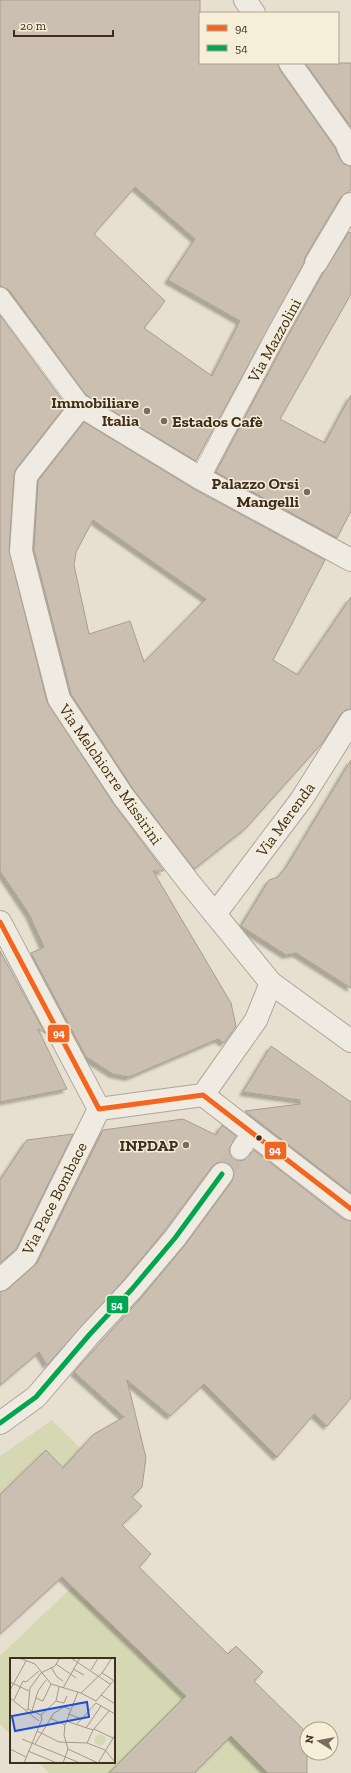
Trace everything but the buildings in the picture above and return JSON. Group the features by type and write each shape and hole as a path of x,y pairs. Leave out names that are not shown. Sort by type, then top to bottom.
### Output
{"street":[{"path":"245,0 253,12"},
{"path":"291,64 346,142 351,154"},
{"name":"Via Mazzolini","path":"200,478 278,331 351,204"},
{"path":"0,297 81,406 200,478 351,559"},
{"name":"Via Melchiorre Missirini","path":"81,406 26,476 21,551 59,699 123,796 271,983 351,1041"},
{"name":"Via Merenda","path":"215,914 301,800 351,721"},
{"path":"0,922 99,1109 202,1095 256,1020 271,983"},
{"path":"202,1095 245,1142 351,1209"},
{"name":"Via Pace Bombace","path":"0,1280 26,1257 99,1109"},
{"path":"0,1423 36,1397 175,1238 222,1174"}],"green space":[{"path":"52,1420 81,1449 63,1469 46,1451 0,1495 0,1456"},
{"path":"72,1587 190,1693 109,1773 49,1773 39,1763 115,1763 115,1658 10,1658 10,1734 0,1724 0,1656"},
{"path":"231,1736 268,1773 194,1773"}],"tunnel":[{"path":"222,1174 240,1150"}],"transit line":[{"name":"94","path":"0,922 99,1109 203,1095 351,1209"},
{"name":"54","path":"0,1423 36,1397 175,1238 222,1174"}],"place":[{"name":"Immobiliare Italia","path":"147,411"},
{"name":"Estados Cafè","path":"164,421"},
{"name":"Palazzo Orsi Mangelli","path":"307,492"},
{"name":"INPDAP","path":"186,1145"}]}
